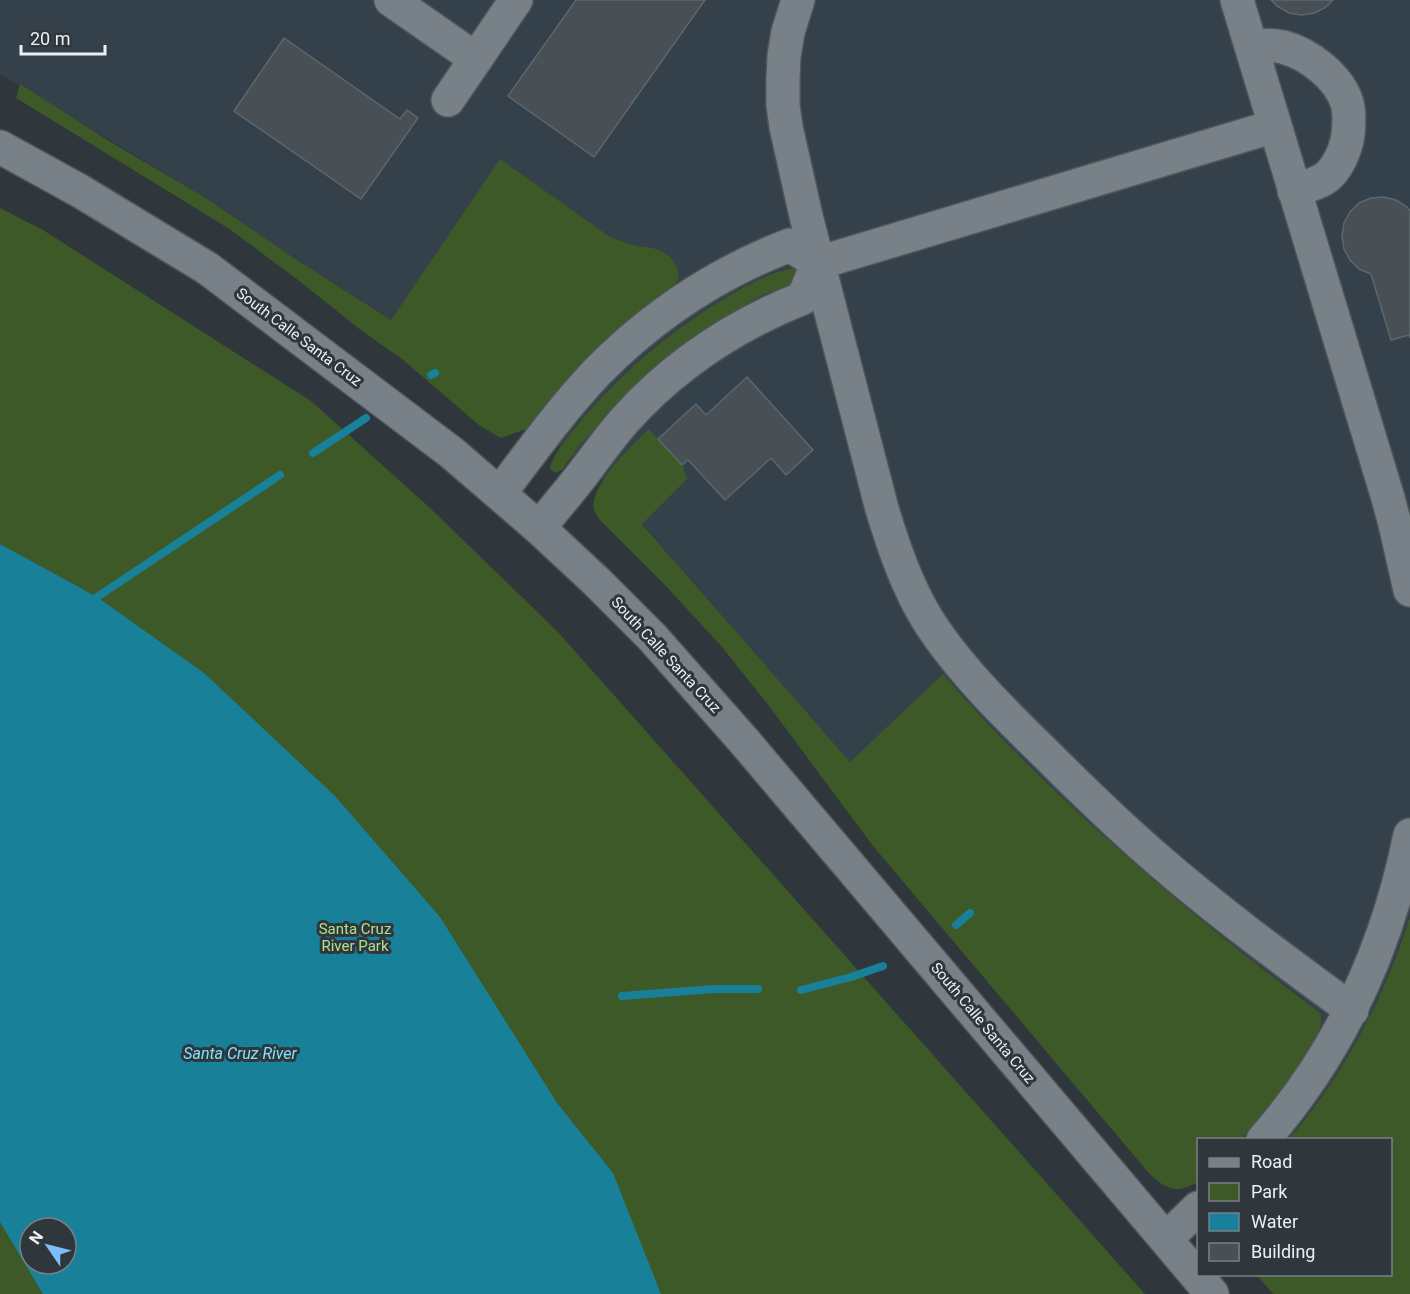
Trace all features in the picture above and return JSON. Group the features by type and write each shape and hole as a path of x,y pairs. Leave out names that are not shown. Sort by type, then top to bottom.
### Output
{"street":[{"path":"391,0 476,59"},
{"path":"448,100 516,0"},
{"path":"798,0 788,32 784,56 783,105 791,152 882,509 894,549 916,598 946,646 993,700 1086,794 1154,857 1262,945 1352,1010"},
{"path":"1237,0 1388,498 1410,590"},
{"path":"1251,46 1265,45 1284,48 1304,56 1322,68 1337,85 1347,103 1349,124 1347,145 1340,161 1325,178 1294,191"},
{"path":"500,493 568,405 624,347 678,304 762,256 790,245 818,263 1275,126"},
{"name":"South Calle Santa Cruz","path":"0,147 80,191 207,268 452,453 539,528 625,610 715,706 1212,1294"},
{"path":"539,528 604,444 642,401 709,347 755,320 803,298 818,263"},
{"path":"1265,1138 1312,1075 1352,1010 1394,904 1410,835"},
{"path":"1166,1239 1197,1209"}],"shaded area":[{"path":"0,0 1410,0 1410,1010 1319,1138 1197,1139 850,763 613,487 410,332 294,258 206,198 0,74"}],"green space":[{"path":"20,84 114,144 206,198 391,320 500,159 610,237 634,245 658,249 674,262 679,277 675,285 604,341 571,376 529,428 501,438 480,426 402,359 228,228 16,98"},
{"name":"Santa Cruz River Park","path":"0,208 43,230 311,401 429,507 558,632 1145,1294 0,1294"},
{"path":"796,268 803,271 795,284 764,294 679,347 640,381 580,445 563,469 555,473 550,469 564,441 609,389 646,355 707,309 737,291 770,275"},
{"path":"649,429 682,465 687,479 642,524 850,762 943,674 1023,760 1115,846 1216,932 1320,1013 1321,1024 1305,1058 1277,1097 1242,1138 1197,1138 1197,1182 1183,1188 1171,1188 1159,1182 1147,1171 873,846 722,647 599,518 594,511 594,501 598,490 604,478"},
{"path":"1410,917 1410,1294 1273,1294 1258,1276 1392,1276 1392,1138 1290,1138 1309,1115 1344,1062 1375,1006"}],"water":[{"name":"Santa Cruz River","path":"0,544 97,597 204,673 335,796 440,917 557,1103 613,1173 661,1294 43,1294 32,1276 78,1276 78,1216 18,1216 18,1252 0,1222"}],"building":[{"path":"576,0 705,0 594,157 508,96"},
{"path":"1271,0 1333,0 1315,13 1301,15 1289,13"},
{"path":"284,38 400,119 407,110 418,118 361,199 234,111"},
{"path":"1384,197 1396,200 1410,211 1410,338 1409,335 1391,340 1371,274 1359,269 1344,249 1342,236 1344,223 1350,212 1359,203 1371,198"},
{"path":"747,377 813,450 786,475 771,458 725,500 688,460 682,465 658,439 696,404 706,415"}],"waterway":[{"path":"431,375 435,373"},
{"path":"313,453 366,418"},
{"path":"97,597 280,475"},
{"path":"956,925 970,913"},
{"path":"801,990 883,966"},
{"path":"622,996 714,989 758,989"}]}
